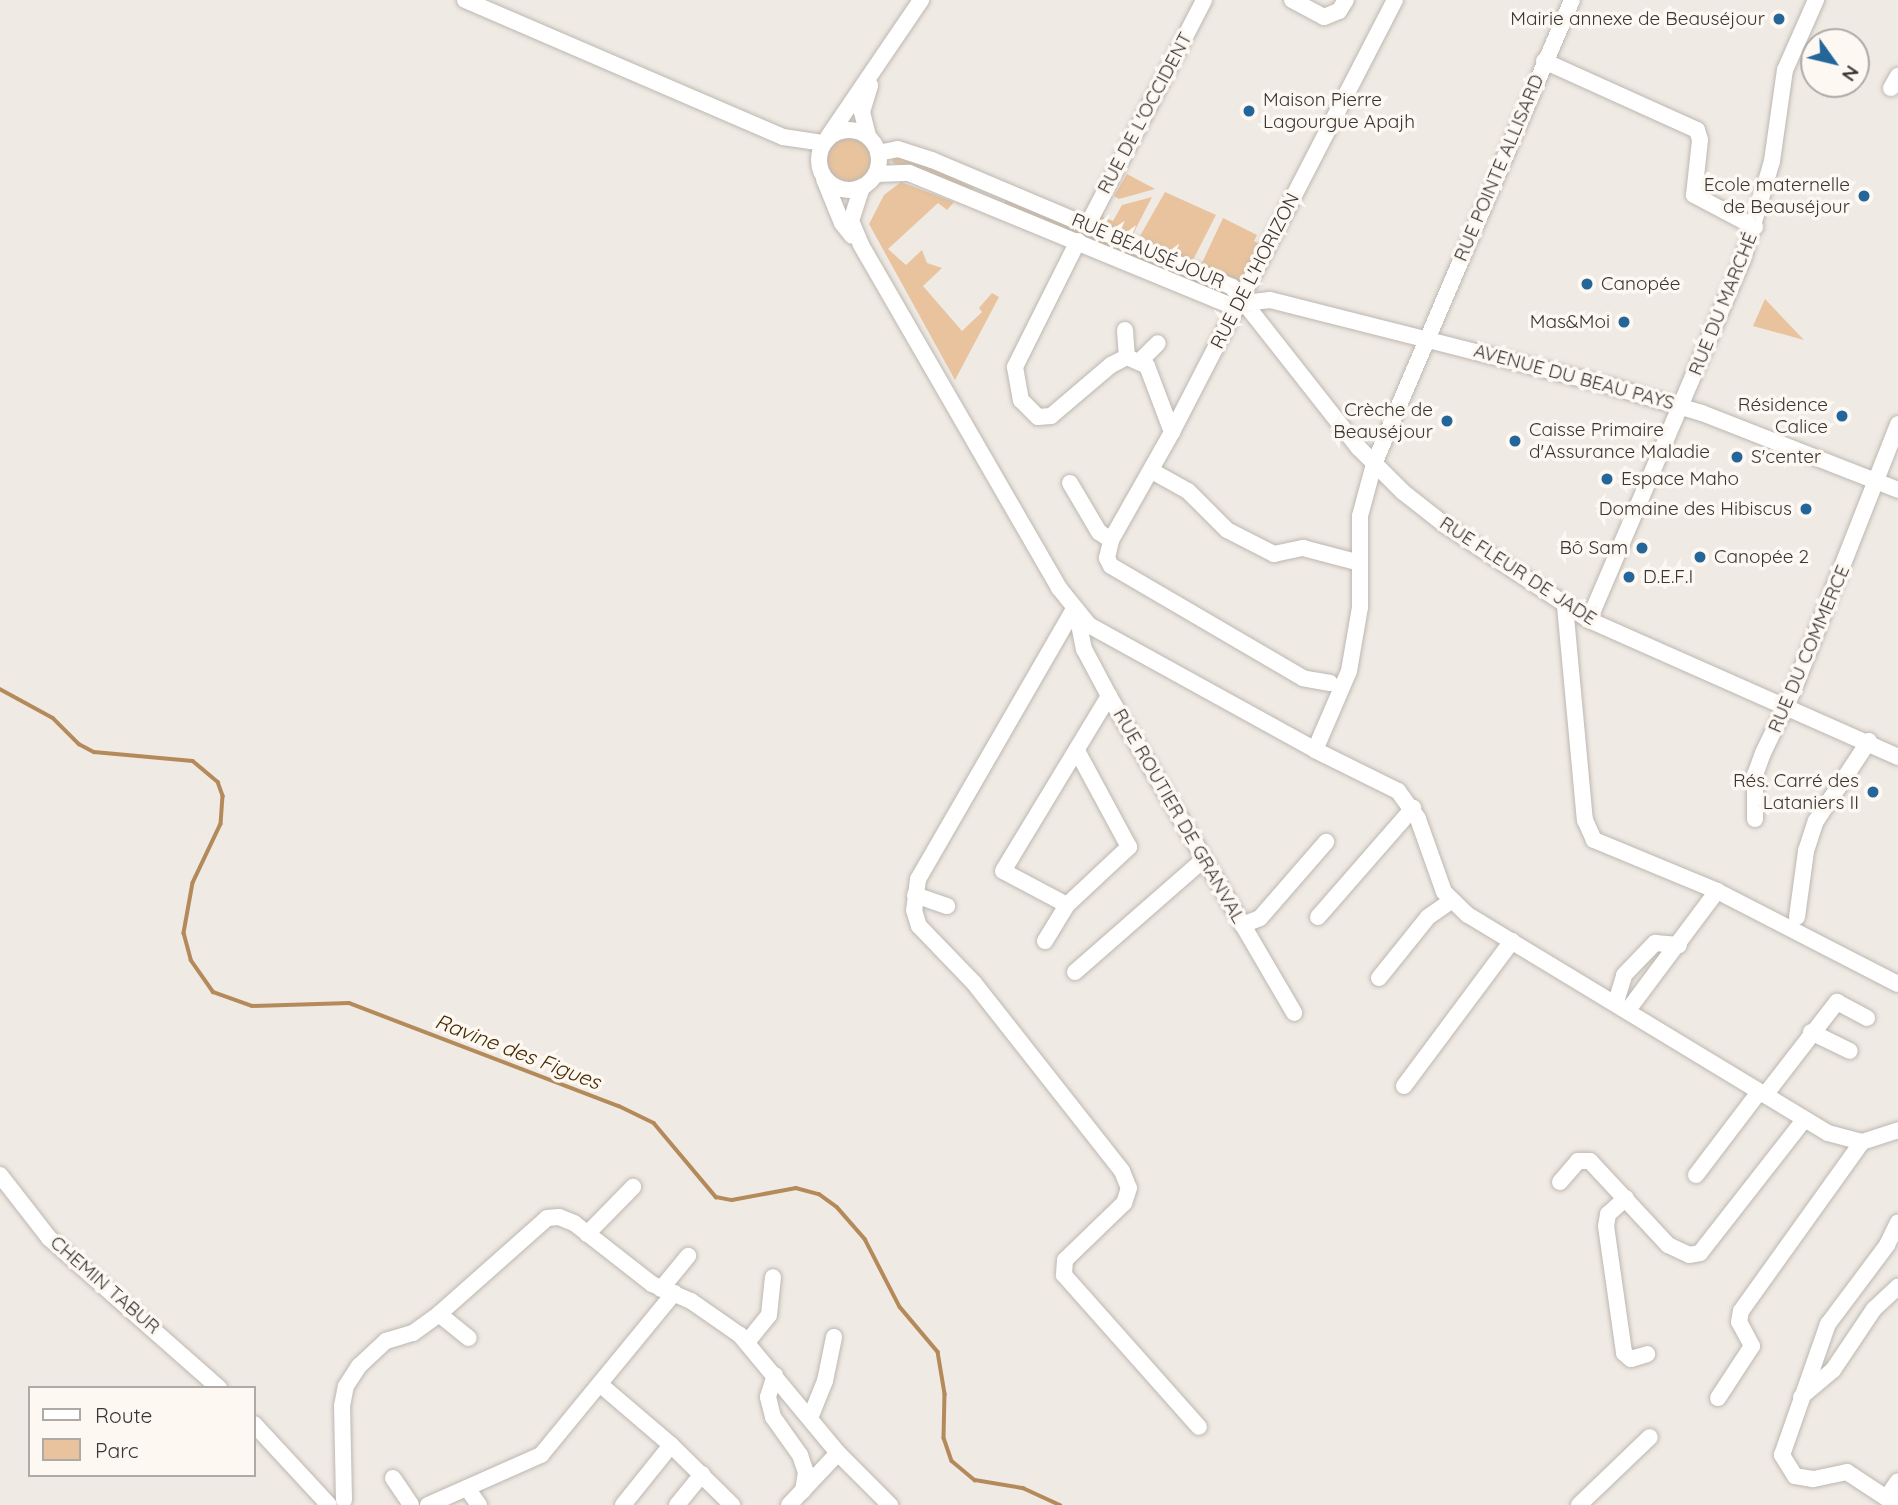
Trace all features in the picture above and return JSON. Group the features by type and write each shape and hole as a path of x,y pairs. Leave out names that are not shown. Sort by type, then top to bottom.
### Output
{"street":[{"path":"465,0 783,137 825,140 843,130 867,136"},
{"path":"861,245 842,223 822,174 825,140 874,73 921,0"},
{"name":"RUE DE L'OCCIDENT","path":"1087,226 1204,0"},
{"path":"1292,0 1324,17 1339,11 1346,0"},
{"name":"RUE DE L'HORIZON","path":"1111,540 1152,471 1395,0"},
{"name":"RUE POINTE ALLISARD","path":"1315,750 1346,684 1360,607 1360,516 1374,464 1572,0"},
{"name":"RUE DU MARCHÉ","path":"1589,620 1682,406 1755,227 1772,161 1785,70 1816,0"},
{"path":"1544,61 1699,133 1692,191 1727,214 1755,227"},
{"path":"861,245 851,220 862,187 876,174 878,153 867,136 862,112 874,73"},
{"path":"783,137 842,190 862,187"},
{"name":"RUE BEAUSÉJOUR","path":"876,174 908,173 1229,305 1240,302 1224,283 932,160 898,149 878,153"},
{"path":"1078,241 1015,367 1021,400 1038,417 1051,416 1111,365 1134,359 1158,343"},
{"name":"RUE ROUTIER DE GRANVAL","path":"861,245 1075,611 1096,631 1315,750 1389,784 1413,808 1438,881 1451,901 1804,1120 1828,1133 1862,1142"},
{"name":"AVENUE DU BEAU PAYS","path":"1240,302 1270,300 1427,338 1682,406 1898,490"},
{"name":"RUE FLEUR DE JADE","path":"1240,302 1374,464 1445,525 1589,620 1787,704 1898,757"},
{"path":"1125,330 1134,359 1151,375 1172,432"},
{"name":"RUE DU COMMERCE","path":"1755,819 1755,775 1787,704 1878,481 1898,424"},
{"path":"1152,471 1188,491 1227,530 1274,554 1303,548 1360,563"},
{"path":"1070,483 1099,532 1111,540 1107,558 1111,566 1303,678 1330,683"},
{"path":"1565,606 1587,831 1604,846 1717,891 1898,984"},
{"path":"1075,611 918,879 915,895 919,926 974,983 1126,1178 1124,1203 1065,1260 1064,1275 1199,1427"},
{"name":"RUE ROUTIER DE GRANVAL","path":"1075,611 1084,649 1202,861 1294,1013"},
{"path":"1067,905 1003,871 1110,696"},
{"path":"1797,917 1806,851 1816,821 1868,741"},
{"path":"1045,941 1067,905 1129,847 1077,751"},
{"path":"1318,917 1413,808"},
{"path":"1242,925 1260,918 1326,842"},
{"path":"1075,972 1202,861"},
{"path":"1622,1006 1679,945 1717,891"},
{"path":"915,895 947,906"},
{"path":"1379,978 1429,916 1451,901"},
{"path":"1404,1086 1512,941"},
{"path":"1622,1006 1625,975 1655,943 1679,945"},
{"path":"1696,1175 1839,1001 1867,1018"},
{"path":"1811,1032 1850,1051"},
{"path":"1560,1182 1584,1158 1626,1198 1668,1245 1689,1255 1700,1253 1804,1120"},
{"path":"1718,1398 1752,1346 1739,1322 1741,1311 1862,1142 1898,1130"},
{"name":"CHEMIN TABUR","path":"0,1175 50,1238 217,1386"},
{"path":"587,1234 633,1187"},
{"path":"1626,1198 1608,1214 1605,1226 1624,1353 1631,1359 1647,1353"},
{"path":"343,1504 342,1406 346,1386 386,1341 413,1333 439,1314 547,1218 568,1219 668,1291 748,1341 838,1453 890,1505"},
{"path":"1898,1222 1887,1245 1828,1324 1785,1437 1782,1455 1786,1468 1804,1479 1847,1472 1892,1501 1898,1481"},
{"path":"428,1505 541,1454 602,1386 668,1291 688,1256"},
{"path":"748,1341 769,1315 773,1277"},
{"path":"1801,1398 1833,1370 1874,1310 1898,1287"},
{"path":"439,1314 469,1338"},
{"path":"810,1418 825,1381 834,1337"},
{"path":"775,1375 768,1397 773,1417 800,1455 806,1472 803,1491"},
{"path":"602,1386 671,1445 732,1505"},
{"path":"256,1426 343,1504"},
{"path":"1579,1505 1650,1437"},
{"path":"623,1505 671,1445"},
{"path":"789,1505 838,1453"},
{"path":"677,1505 702,1474"},
{"path":"393,1478 411,1505"},
{"path":"467,1488 479,1505"}],"green space":[{"path":"848,136 865,143 872,160 865,177 848,184 831,177 824,160 831,143"},
{"path":"891,155 914,158 974,188 971,190 893,163"},
{"path":"1127,174 1155,189 1119,199 1114,196"},
{"path":"901,182 954,202 947,210 938,203 888,249 906,265 922,250 927,263 942,268 923,286 962,331 982,312 979,308 992,293 999,297 955,380 869,224 884,195"},
{"path":"1165,192 1216,215 1194,258 1187,262 1140,236"},
{"path":"1152,197 1132,236 1100,224 1097,217 1106,200 1103,217 1113,221 1122,205"},
{"path":"1005,198 1177,271 1177,274 1005,206"},
{"path":"1223,218 1257,235 1254,241 1261,245 1240,284 1201,265"},
{"path":"1765,299 1804,340 1753,326"}],"waterway":[{"name":"Ravine des Figues","path":"0,689 53,718 79,744 94,752 193,761 218,782 223,796 221,824 193,883 184,933 191,960 213,992 252,1006 349,1003 619,1106 654,1123 716,1197 732,1200 796,1188 819,1194 837,1207 865,1239 900,1307 938,1352 945,1394 944,1438 952,1461 975,1480 1023,1488 1060,1505"}],"place":[{"name":"Mairie annexe de Beauséjour","path":"1779,19"},
{"name":"Maison Pierre Lagourgue Apajh","path":"1249,111"},
{"name":"Ecole maternelle de Beauséjour","path":"1864,196"},
{"name":"Canopée","path":"1587,284"},
{"name":"Mas&Moi","path":"1624,322"},
{"name":"Résidence Calice","path":"1842,416"},
{"name":"Crèche de Beauséjour","path":"1447,421"},
{"name":"Caisse Primaire d'Assurance Maladie","path":"1515,441"},
{"name":"S'center","path":"1737,457"},
{"name":"Espace Maho","path":"1607,479"},
{"name":"Domaine des Hibiscus","path":"1806,509"},
{"name":"Bô Sam","path":"1642,548"},
{"name":"Canopée 2","path":"1700,557"},
{"name":"D.E.F.I","path":"1629,577"},
{"name":"Rés. Carré des Lataniers II","path":"1873,792"}]}
